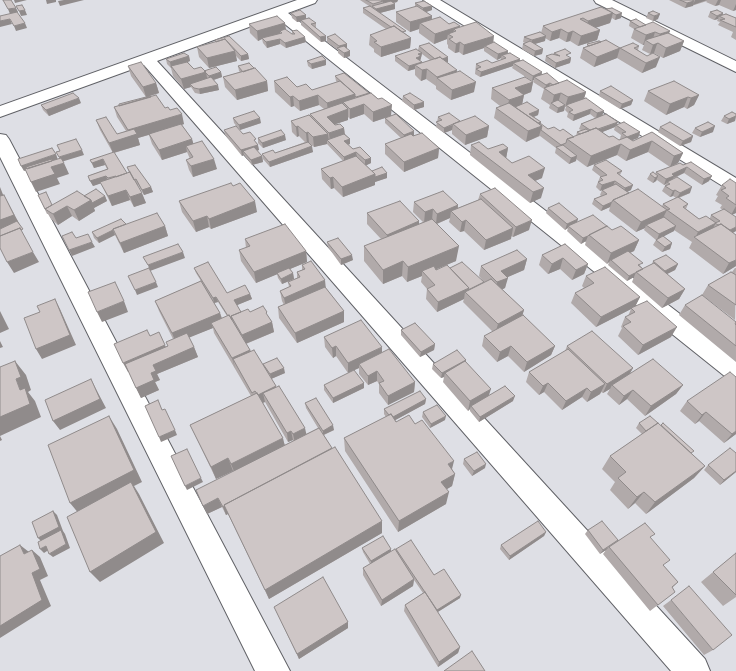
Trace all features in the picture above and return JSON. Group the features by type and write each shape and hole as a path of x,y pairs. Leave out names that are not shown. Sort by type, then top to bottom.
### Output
{"street":[{"path":"0,112 310,0"},
{"path":"430,0 736,186"},
{"path":"601,0 736,67"},
{"path":"278,12 736,371"},
{"path":"147,59 693,671"},
{"path":"0,139 273,671"}],"building":[{"path":"3,0 11,0 16,8 8,9"},
{"path":"366,0 381,0 383,1 373,4"},
{"path":"680,0 692,0 694,1 687,3"},
{"path":"391,1 395,4 376,9 372,6"},
{"path":"424,1 432,6 423,8 415,3"},
{"path":"22,5 25,10 19,11 16,6"},
{"path":"370,6 406,31 402,32 394,26 391,27 363,8"},
{"path":"417,6 432,16 410,22 396,12"},
{"path":"601,7 613,13 588,21 583,18 580,19 600,30 581,36 573,31 568,33 561,29 552,32 543,26"},
{"path":"612,8 622,13 616,15 606,9"},
{"path":"300,10 306,15 296,17 291,13"},
{"path":"717,10 723,13 717,16 710,12"},
{"path":"653,11 660,14 654,16 648,13"},
{"path":"17,12 25,23 14,26 10,19 0,21 0,16"},
{"path":"726,14 736,18 736,27 720,20 725,19 719,16"},
{"path":"277,16 285,23 257,31 249,24"},
{"path":"440,17 449,24 454,22 460,26 435,34 420,23"},
{"path":"309,18 316,23 311,24 326,36 320,37 301,20"},
{"path":"636,19 646,25 640,27 630,21"},
{"path":"476,22 494,36 464,45 460,42 456,44 449,39 453,37 448,34 456,31 454,29"},
{"path":"653,22 670,31 646,35 634,29"},
{"path":"394,26 411,38 381,47 374,42 377,41 370,35"},
{"path":"285,29 292,34 295,34 292,31 297,30 305,37 285,43 280,39 266,42 262,38 282,33 280,31"},
{"path":"540,32 546,36 532,40 524,37"},
{"path":"668,33 684,41 666,48 658,43 653,45 645,40"},
{"path":"335,34 347,44 339,46 327,37"},
{"path":"229,36 248,54 241,56 225,39 216,42 215,40"},
{"path":"225,39 235,51 207,58 197,47"},
{"path":"606,40 620,48 597,57 583,48"},
{"path":"530,41 543,49 535,51 523,44"},
{"path":"494,42 508,51 498,54 485,46"},
{"path":"601,42 589,46 587,44"},
{"path":"429,43 448,57 435,59 419,46"},
{"path":"633,43 639,46 634,48 647,56 653,53 660,57 646,63 620,48"},
{"path":"344,46 350,51 344,53 337,48"},
{"path":"416,49 422,53 418,54 421,56 416,58 422,62 409,66 395,56"},
{"path":"565,49 571,53 566,55 571,58 556,63 546,56 552,54 560,56 554,53"},
{"path":"184,53 189,56 170,62 166,59"},
{"path":"510,53 520,59 481,72 476,69 481,67 476,64 487,60 492,63 506,58 502,55"},
{"path":"322,56 326,60 311,64 307,61"},
{"path":"440,57 457,70 437,77 427,69 422,70 415,65"},
{"path":"523,60 542,72 533,76 513,63"},
{"path":"141,62 156,83 143,87 128,66"},
{"path":"187,62 194,69 201,67 206,72 181,79 171,66"},
{"path":"249,63 254,68 243,72 238,66"},
{"path":"216,67 221,72 209,76 204,71"},
{"path":"255,68 267,81 235,90 223,77"},
{"path":"460,71 476,82 452,90 437,78"},
{"path":"344,73 369,93 356,97 335,76"},
{"path":"547,73 559,83 546,85 534,77"},
{"path":"211,77 218,85 199,89 194,88 190,84"},
{"path":"287,77 297,87 306,84 312,90 340,81 355,94 327,103 318,95 299,101 293,96 290,97 274,81"},
{"path":"525,77 533,82 515,88 524,95 509,100 492,88"},
{"path":"567,80 586,92 568,97 561,93 554,95 544,88"},
{"path":"674,81 699,95 670,104 648,91"},
{"path":"611,86 633,100 622,104 600,91"},
{"path":"73,93 79,98 46,110 41,105"},
{"path":"371,93 378,99 382,98 392,105 373,112 364,104 350,109 343,102"},
{"path":"410,93 424,102 414,105 403,96"},
{"path":"156,95 165,108 168,107 170,110 177,108 182,114 128,130 114,107"},
{"path":"151,97 119,106 119,104"},
{"path":"586,98 604,111 597,113 591,109 574,115 569,112 573,110 566,105"},
{"path":"558,100 565,105 558,108 551,103"},
{"path":"527,102 539,110 529,114 541,122 538,123 515,107"},
{"path":"342,103 348,109 327,117 335,125 340,124 344,128 329,133 310,114"},
{"path":"509,103 542,126 528,131 496,108"},
{"path":"254,111 260,118 239,125 233,118"},
{"path":"732,112 736,116 729,119 724,116"},
{"path":"449,113 460,121 444,128 436,122 442,120 438,117"},
{"path":"396,114 414,131 404,135 385,118"},
{"path":"606,114 618,122 590,130 581,124"},
{"path":"309,115 328,134 313,137 298,126 296,127 291,121"},
{"path":"475,116 489,126 466,135 453,124"},
{"path":"106,117 117,134 134,129 137,134 109,143 96,120"},
{"path":"624,122 640,132 627,137 622,133 626,132 616,125"},
{"path":"670,122 693,136 683,141 660,127"},
{"path":"708,122 715,126 702,132 695,128"},
{"path":"540,123 548,129 554,127 560,131 563,129 574,137 567,139 566,143 561,145 541,130 542,126"},
{"path":"181,124 192,139 159,150 149,134"},
{"path":"236,126 243,134 250,132 258,145 241,150 224,130"},
{"path":"596,128 609,137 613,136 619,140 627,137 633,141 652,132 683,153 674,156 652,141 630,150 621,144 591,156 567,139"},
{"path":"586,129 589,131 580,134 577,132"},
{"path":"281,130 285,135 262,143 258,138"},
{"path":"422,133 439,148 404,162 385,144 411,134 413,136"},
{"path":"344,134 350,139 344,141 353,149 360,147 371,158 365,160 356,152 344,157 327,140"},
{"path":"76,139 82,150 59,157 56,152 60,151 57,145"},
{"path":"202,141 214,159 191,166 186,160 193,157 186,146"},
{"path":"308,142 312,146 269,162 262,154 273,150 275,153"},
{"path":"479,142 488,149 503,144 508,148 499,152 512,163 529,156 545,168 528,175 544,188 533,192 471,145"},
{"path":"563,145 577,156 571,158 556,147"},
{"path":"254,147 262,156 251,160 243,151"},
{"path":"52,148 56,154 21,166 18,159"},
{"path":"114,152 127,173 116,177 108,178 106,176 90,181 88,176 108,169 103,159 92,163 90,160"},
{"path":"356,156 375,174 342,187 333,177 330,178 321,169"},
{"path":"61,158 64,163 51,167 55,174 31,182 25,169"},
{"path":"52,159 52,161 27,169 26,167"},
{"path":"606,160 622,171 617,173 633,185 625,188 615,181 602,185 598,182 603,180 600,177 607,175 594,165"},
{"path":"691,162 712,176 704,179 687,167 666,179 656,172 680,163 683,165"},
{"path":"135,165 151,187 142,190 136,179 134,180 127,167"},
{"path":"382,167 387,173 375,177 372,171"},
{"path":"130,172 142,193 130,197 126,190 108,196 100,182"},
{"path":"653,172 658,176 655,178 650,174"},
{"path":"677,177 692,187 680,193 665,186 670,184 667,182"},
{"path":"730,179 736,183 736,205 726,198 729,196 721,190 726,188 722,185"},
{"path":"231,183 233,186 240,183 255,201 209,219 207,216 193,221 179,201"},
{"path":"616,184 629,193 603,206 594,199 607,194 602,190"},
{"path":"495,188 532,220 516,227 480,194"},
{"path":"96,189 105,196 92,203 91,200 84,196"},
{"path":"638,189 667,210 641,222 613,200"},
{"path":"77,191 91,200 74,210 67,206 53,214 45,209"},
{"path":"443,191 458,205 437,214 433,209 425,212 414,202"},
{"path":"46,192 52,205 45,209 38,195"},
{"path":"4,195 14,215 0,220 0,196"},
{"path":"678,197 688,204 683,207 699,219 706,216 716,223 698,232 667,210 670,209 663,204"},
{"path":"481,199 513,228 486,240 466,220 462,222 451,211"},
{"path":"400,201 419,221 387,235 367,213"},
{"path":"559,203 578,219 567,224 548,208"},
{"path":"724,209 736,217 736,227 730,230 721,224 715,223 720,221 711,215"},
{"path":"157,213 165,226 120,243 113,229"},
{"path":"593,215 607,226 583,238 568,226"},
{"path":"664,217 676,226 659,234 646,225"},
{"path":"121,219 126,224 97,238 92,232"},
{"path":"432,219 459,246 408,267 403,261 383,270 364,246"},
{"path":"17,221 23,229 21,230 20,228 0,236 0,229"},
{"path":"285,224 306,251 254,272 239,250 250,246 245,239"},
{"path":"721,224 736,235 736,260 729,263 694,237"},
{"path":"607,226 612,230 621,226 639,240 611,253 589,235"},
{"path":"20,228 33,252 7,262 0,248 0,236"},
{"path":"72,232 76,238 88,234 92,242 69,250 62,236"},
{"path":"663,236 672,243 665,247 656,240"},
{"path":"338,238 352,255 341,259 327,242"},
{"path":"178,244 183,252 148,265 143,257"},
{"path":"565,244 588,264 576,270 563,258 552,264 542,255"},
{"path":"517,250 527,259 501,271 508,278 497,282 481,266"},
{"path":"628,251 643,263 638,265 643,269 629,276 611,260"},
{"path":"666,255 678,264 665,271 653,261"},
{"path":"311,261 325,280 284,298 280,291 291,286 288,282 300,277 297,272 305,269 302,265"},
{"path":"208,262 227,293 245,285 250,294 234,300 241,312 231,316 232,320 216,297 213,298 194,268"},
{"path":"462,262 484,282 468,290 469,288 450,268"},
{"path":"654,263 685,289 668,298 636,272"},
{"path":"447,265 469,288 438,302 427,289 435,285 422,271 434,266 436,270"},
{"path":"605,267 640,297 601,317 575,293 594,283 586,276"},
{"path":"149,268 156,282 135,290 128,276"},
{"path":"289,268 293,273 281,279 277,273"},
{"path":"731,272 736,275 736,305 708,285"},
{"path":"491,279 524,310 498,324 465,292"},
{"path":"201,281 220,313 172,333 155,301"},
{"path":"115,282 124,301 97,312 88,292"},
{"path":"325,287 344,311 295,333 278,307"},
{"path":"702,295 736,322 736,346 685,305"},
{"path":"55,299 70,335 36,349 24,318 40,312 37,306"},
{"path":"647,301 677,327 643,345 623,326 631,322 625,317 635,312 631,308"},
{"path":"263,306 272,322 242,335 231,316 248,309 250,312"},
{"path":"229,315 250,350 232,358 211,323"},
{"path":"523,315 555,346 527,362 511,346 500,352 484,336"},
{"path":"361,320 382,347 348,363 336,346 332,348 324,337"},
{"path":"415,323 435,344 421,352 401,330"},
{"path":"147,330 150,336 159,332 165,345 123,363 114,344"},
{"path":"592,331 633,368 607,384 567,346"},
{"path":"187,333 194,347 153,365 156,371 151,373 154,380 136,388 125,364 168,346 166,342"},
{"path":"389,349 415,382 388,396 379,383 384,381 377,371 368,376 359,364"},
{"path":"568,349 605,384 591,392 587,388 566,401 548,383 543,386 529,372"},
{"path":"254,350 276,386 258,395 255,391 252,393 233,359"},
{"path":"457,350 466,360 442,373 433,364"},
{"path":"277,358 284,368 270,374 263,364"},
{"path":"653,359 683,385 651,406 633,390 624,396 612,385"},
{"path":"15,361 21,377 16,379 20,390 25,388 30,404 0,417 0,367"},
{"path":"465,361 491,389 470,401 445,373"},
{"path":"354,370 364,383 333,398 324,385"},
{"path":"730,372 736,377 736,431 732,434 706,412 702,415 687,401"},
{"path":"91,379 100,399 53,421 45,400"},
{"path":"279,386 305,428 293,434 291,431 287,433 263,393"},
{"path":"505,386 515,396 480,417 471,406"},
{"path":"420,391 426,399 393,417 384,409"},
{"path":"257,393 283,438 231,464 228,458 211,467 190,425"},
{"path":"316,398 333,425 323,431 305,403"},
{"path":"158,400 162,410 165,409 175,430 159,437 145,406"},
{"path":"437,405 446,416 431,424 423,412"},
{"path":"391,414 396,422 409,415 415,424 422,420 454,461 448,464 455,474 441,482 449,492 399,521 344,438"},
{"path":"109,416 134,470 70,503 48,445"},
{"path":"650,416 658,423 646,431 639,423"},
{"path":"658,423 705,466 655,502 644,492 637,497 618,478 626,472 610,456"},
{"path":"663,423 694,451 691,453 661,425"},
{"path":"319,428 332,448 223,507 218,498 203,506 196,490"},
{"path":"335,447 382,521 265,590 224,505"},
{"path":"730,448 736,453 736,471 724,480 708,465"},
{"path":"187,449 201,478 185,486 171,456"},
{"path":"477,452 486,464 474,471 464,459"},
{"path":"131,482 156,532 90,572 67,517"},
{"path":"53,511 59,527 38,538 32,522"},
{"path":"538,521 546,532 510,556 501,545"},
{"path":"602,521 618,540 603,550 588,530"},
{"path":"645,523 655,534 650,537 670,560 663,565 678,582 672,587 675,592 658,605 609,547"},
{"path":"61,530 66,544 49,554 46,546 40,549 38,542"},
{"path":"383,536 391,549 371,561 362,548"},
{"path":"411,540 434,575 444,569 461,595 437,610 396,549"},
{"path":"20,545 24,554 32,550 40,569 32,573 42,600 0,626 0,556"},
{"path":"395,549 414,579 382,600 363,568"},
{"path":"736,553 736,595 713,572"},
{"path":"323,577 348,622 297,654 274,607"},
{"path":"689,586 732,635 713,650 671,600"},
{"path":"425,592 460,647 439,662 405,605"},
{"path":"472,651 485,671 444,671"}]}
